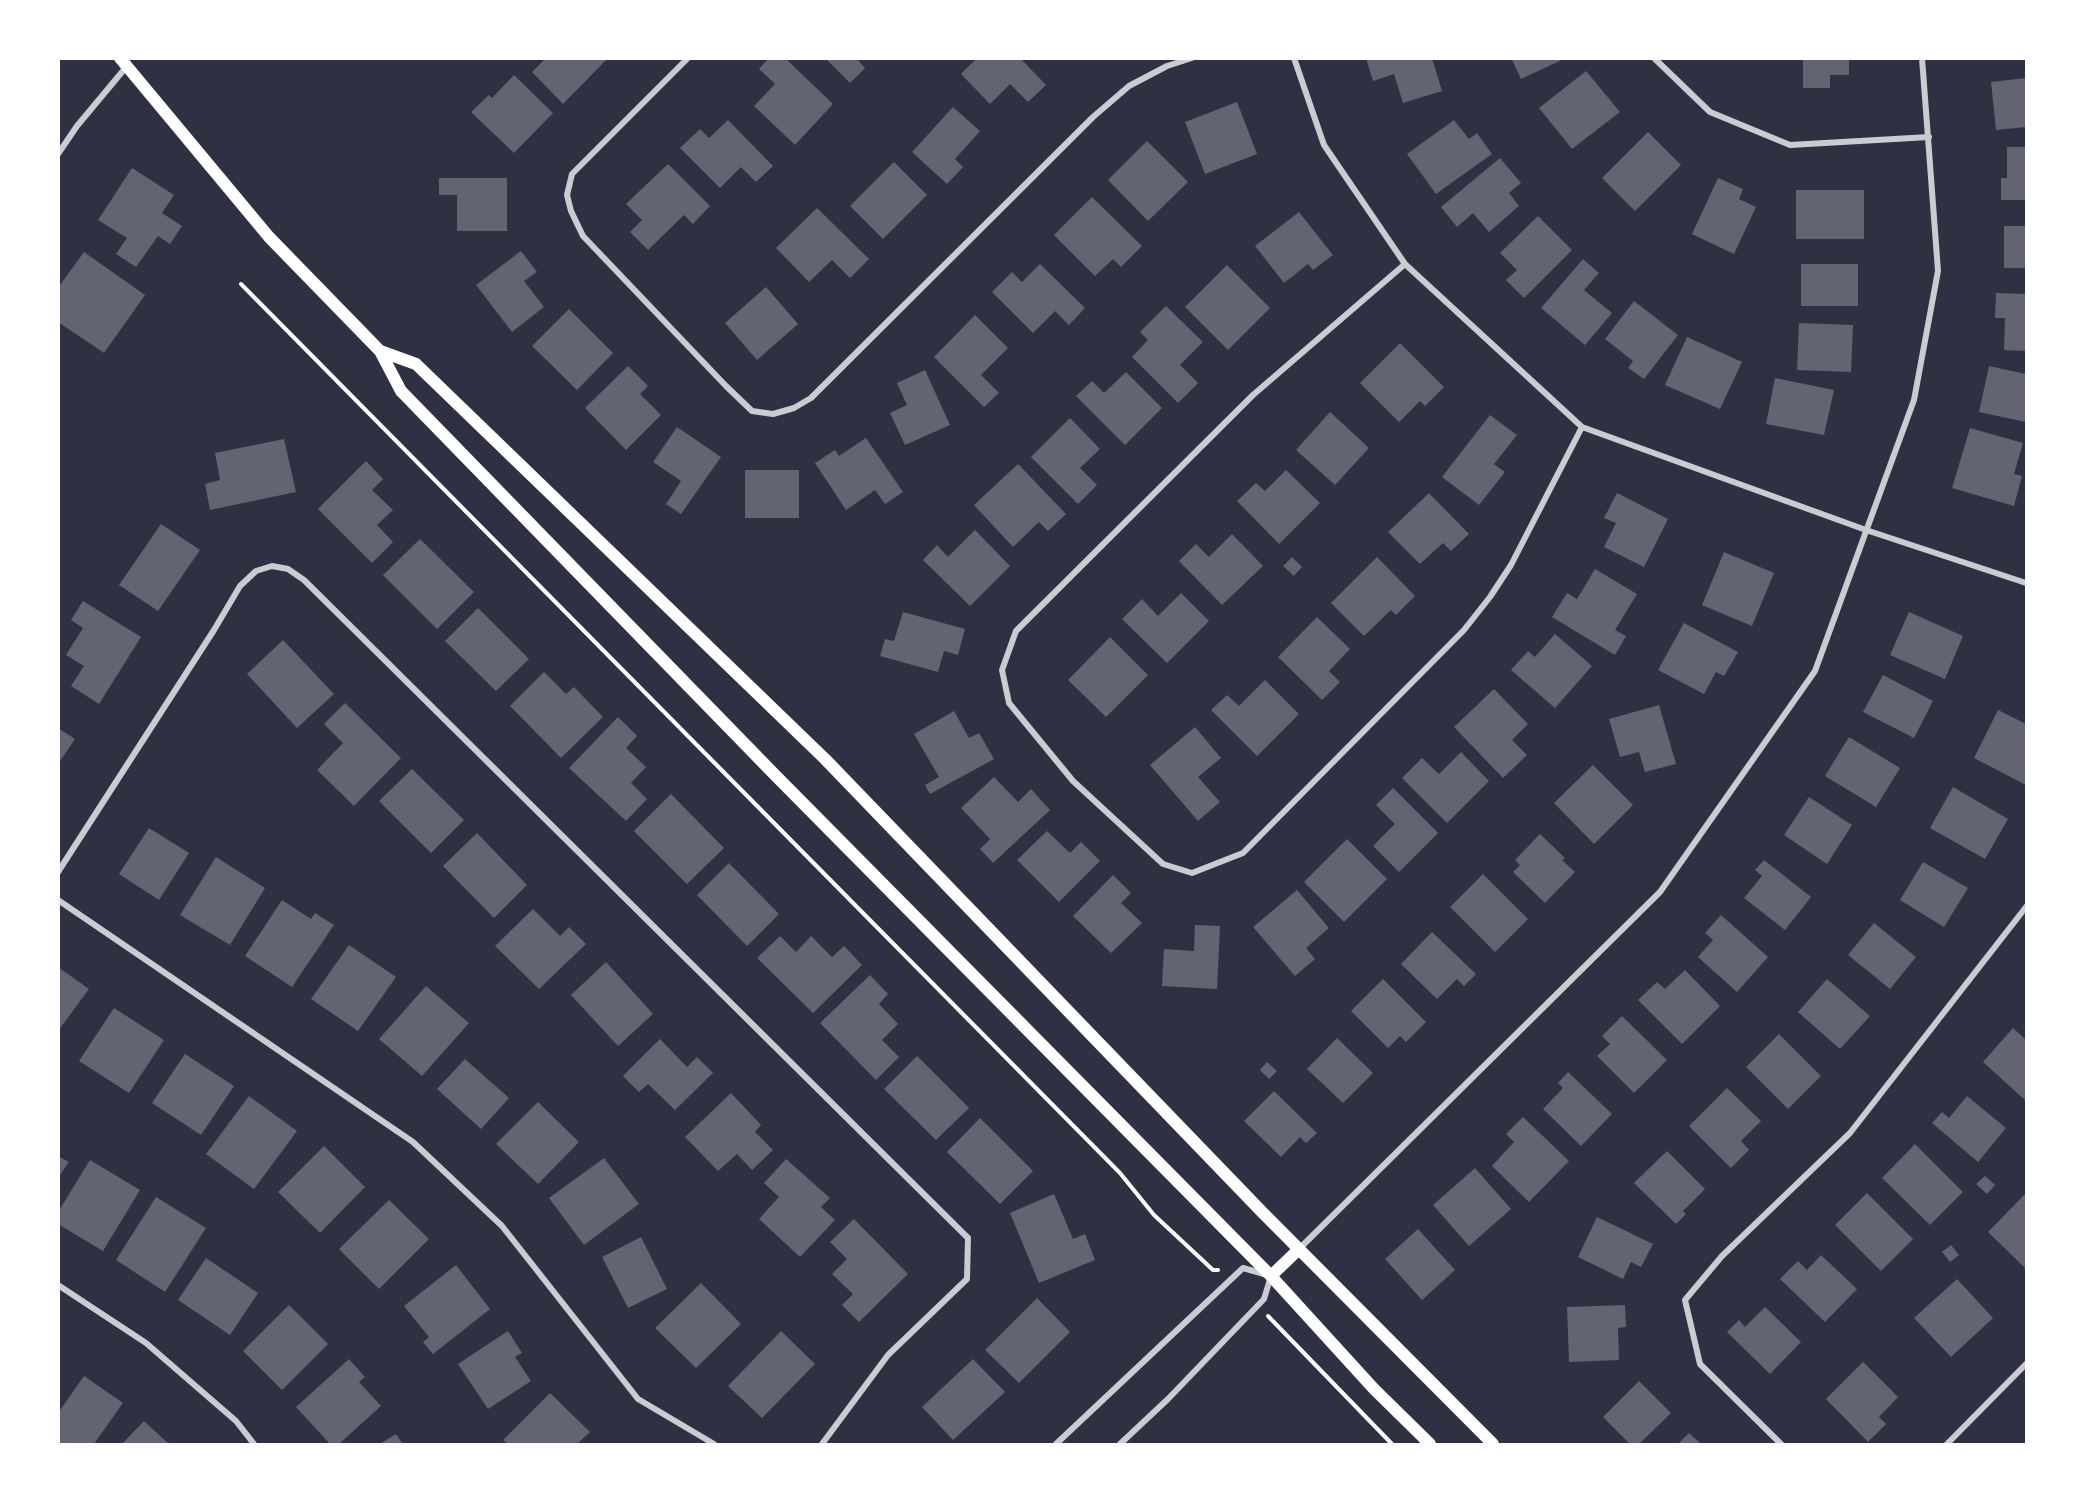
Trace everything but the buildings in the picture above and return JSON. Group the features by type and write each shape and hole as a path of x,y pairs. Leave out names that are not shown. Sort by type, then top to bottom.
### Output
{"main road":[{"path":"123,62 268,237 380,351 400,391 783,784 1271,1276 1374,1389 1430,1444"},
{"path":"380,351 416,364 825,759 1299,1249 1493,1444"},
{"path":"1271,1276 1299,1249"}],"street":[{"path":"688,58 572,174 567,195 583,236 752,411 773,414 794,408 811,398 1093,117 1129,86 1167,66 1192,58"},
{"path":"1294,58 1324,145 1405,264 1582,427 1866,530 2026,583"},
{"path":"1654,58 1710,112 1790,145 1929,137"},
{"path":"1299,1249 1660,892 1815,671 1914,400 1938,271 1922,58"},
{"path":"58,154 123,62"},
{"path":"1405,264 1253,395 1016,631 1002,670 1009,703 1073,781 1163,864 1192,873 1243,853 1464,630 1511,565 1582,427"},
{"path":"58,872 240,586 256,571 272,566 288,569 304,580 968,1238 967,1279 888,1355 822,1444"},
{"path":"58,900 413,1142 502,1226 638,1399 714,1444"},
{"path":"1781,1444 1700,1364 1684,1300 1722,1256 1850,1133 2026,907"},
{"path":"1056,1444 1243,1268 1271,1276 1264,1299 1168,1399 1120,1444"},
{"path":"58,1285 146,1343 236,1421 254,1444"},
{"path":"1947,1444 2026,1364"}],"path":[{"path":"241,284 1120,1173 1154,1215 1214,1270 1219,1270 1230,1280"},
{"path":"1257,1306 1392,1444"}]}
